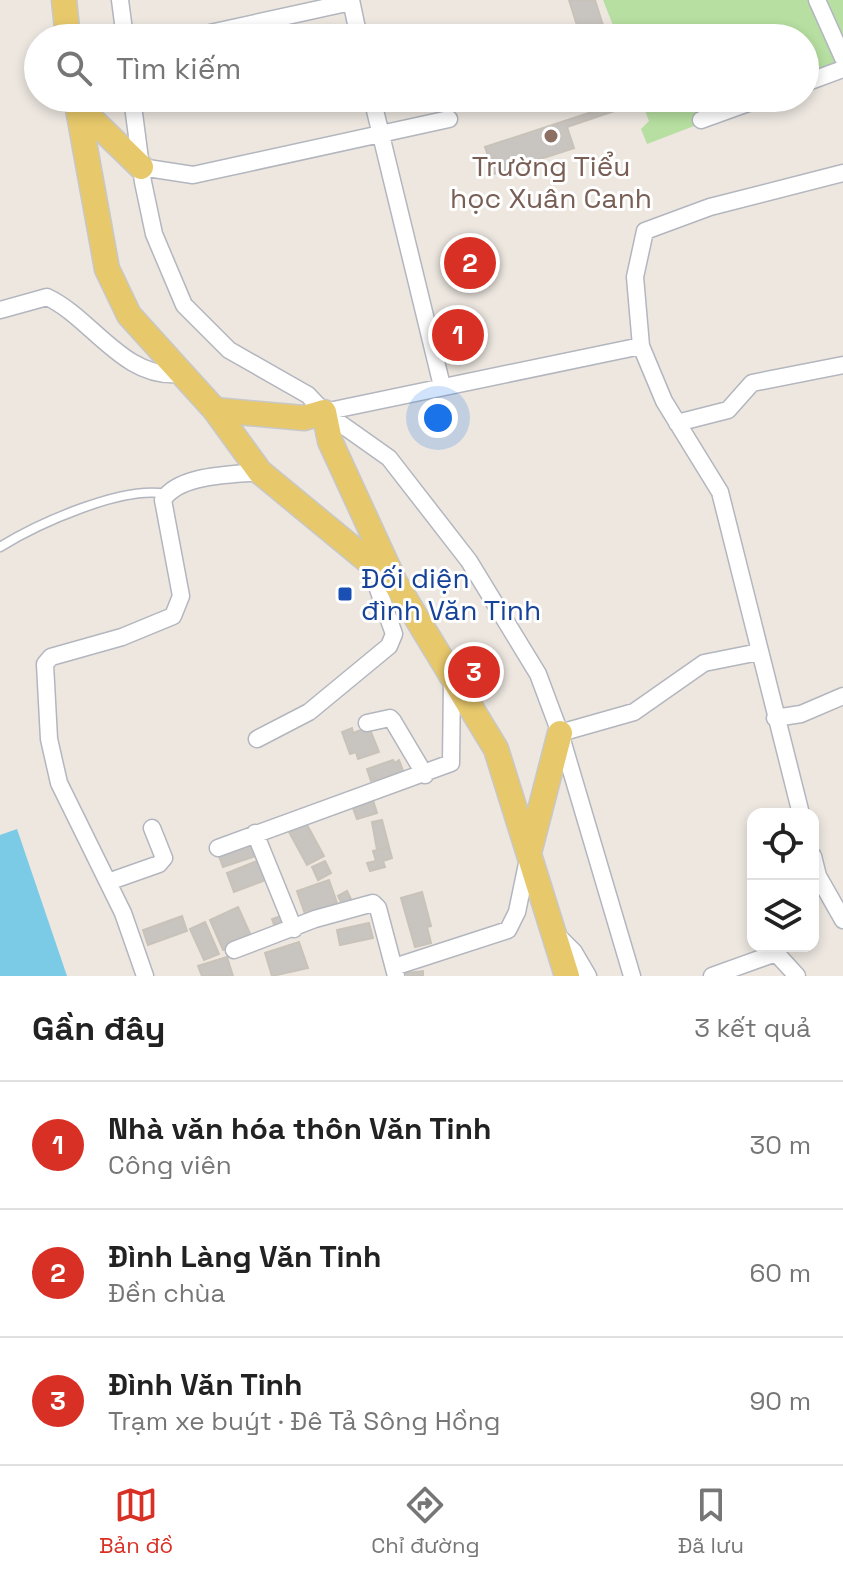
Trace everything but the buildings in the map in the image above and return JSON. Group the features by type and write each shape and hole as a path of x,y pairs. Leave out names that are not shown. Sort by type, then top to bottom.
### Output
{"main road":[{"path":"64,0 67,24"},
{"path":"79,112 107,269 129,315 179,374 215,410 260,472 396,584"},
{"path":"88,112 141,167"},
{"path":"215,410 304,418 324,412 330,441 396,584 496,749 567,976"},
{"path":"529,851 560,733"}],"street":[{"path":"120,0 123,24"},
{"path":"817,0 843,58"},
{"path":"249,24 351,1 356,24"},
{"path":"819,78 843,69"},
{"path":"134,112 154,234 184,305 229,350 308,395 324,412 389,458 469,561 538,674 560,733 632,976"},
{"path":"375,112 442,386"},
{"path":"701,120 723,112"},
{"path":"141,167 193,175 449,119"},
{"path":"799,808 720,492 677,423 641,346 635,277 645,231 710,207 843,173"},
{"path":"0,310 47,297 67,306 92,334 158,376 179,374"},
{"path":"324,412 641,346"},
{"path":"677,423 728,410 752,383 843,365"},
{"path":"145,976 108,882 59,783 49,739 45,664 54,656 122,637 173,616 181,596 165,526 163,500 166,494 185,484 260,472"},
{"path":"257,739 309,712 389,646 394,634 378,589 383,584 396,584"},
{"path":"560,733 634,712 704,663 759,652"},
{"path":"218,848 344,799 425,775 451,763 451,676"},
{"path":"775,718 801,714 843,696"},
{"path":"367,723 390,718 425,775"},
{"path":"108,882 159,864 164,858 152,828"},
{"path":"255,833 294,929"},
{"path":"234,950 315,919 373,903 378,908 395,972 508,930 517,912 529,851"},
{"path":"819,878 843,920"},
{"path":"555,934 574,952 588,976"},
{"path":"712,976 776,953 797,976"}],"lane":[{"path":"0,547 47,520 137,493 166,494"}],"green space":[{"path":"603,0 843,0 843,69 819,78 819,24 612,24"},
{"path":"645,112 730,112 647,144 641,129 649,121"}],"water":[{"path":"17,829 67,976 0,976 0,835"}],"place":[{"name":"Trường Tiểu học Xuân Canh","path":"551,136"},
{"name":"Đình Làng Văn Tinh","path":"470,263"},
{"name":"Nhà văn hóa thôn Văn Tinh","path":"458,335"},
{"name":"Đối diện đình Văn Tinh","path":"345,594"},
{"name":"Đình Văn Tinh","path":"474,672"}]}
